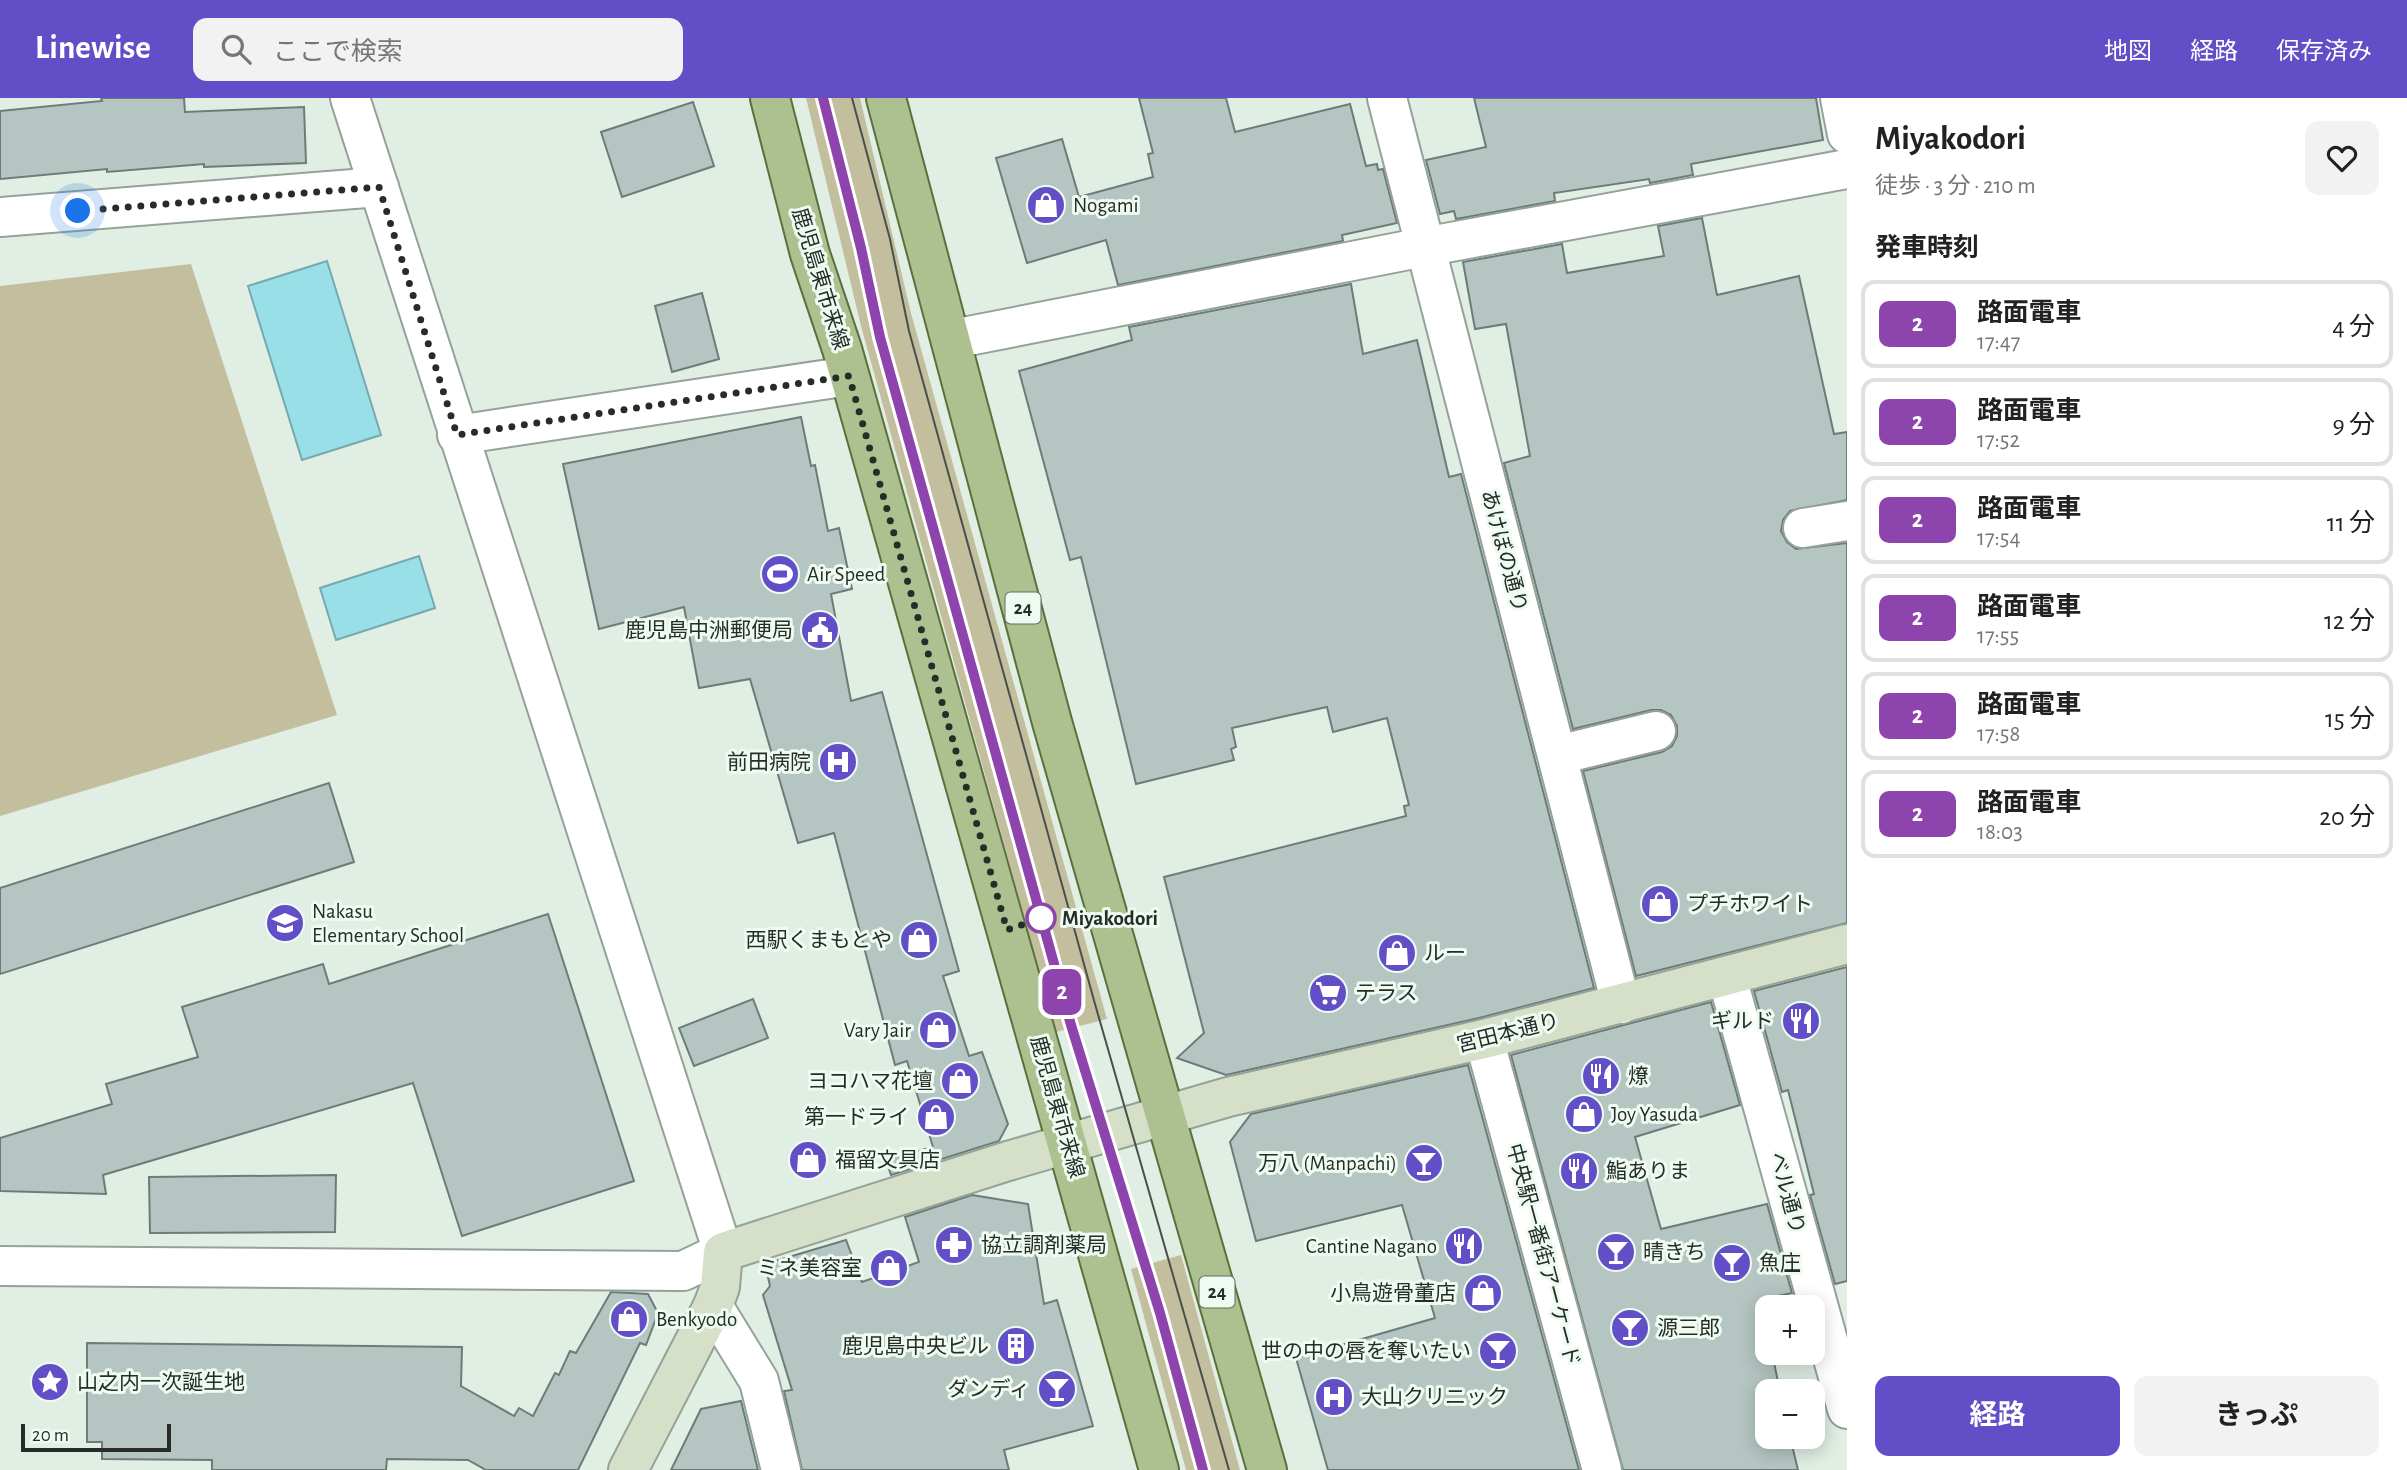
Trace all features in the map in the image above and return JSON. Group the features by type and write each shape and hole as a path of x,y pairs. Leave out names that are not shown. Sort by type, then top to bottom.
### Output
{"main road":[{"name":"鹿児島東市来線","path":"770,98 810,254 849,376 1159,1470"},
{"name":"24","path":"886,98 953,339 1052,722 1267,1470"}],"street":[{"path":"350,98 723,1252 720,1287 713,1306 628,1470"},
{"name":"あけぼの通り","path":"1387,98 1621,1004"},
{"path":"1840,98 1847,134"},
{"path":"953,339 1424,247 1847,169"},
{"path":"0,217 379,187"},
{"path":"457,435 849,376"},
{"path":"1803,528 1847,521"},
{"path":"1558,755 1656,731"},
{"name":"宮田本通り","path":"723,1252 1067,1144 1228,1097 1484,1040 1847,944"},
{"name":"ベル通り","path":"1727,977 1847,1409"},
{"name":"中央駅一番街アーケード","path":"1484,1040 1602,1470"},
{"path":"0,1266 682,1271 723,1252"},
{"path":"713,1306 759,1381 781,1470"}],"shaded area":[{"path":"806,98 860,98 911,313 1107,1019 1056,1032 861,326"},
{"path":"191,264 337,715 0,816 0,286"},
{"path":"1181,1255 1240,1470 1186,1470 1131,1269"}],"water":[{"path":"327,261 381,435 302,460 248,286"},
{"path":"419,556 435,608 336,640 320,588"}],"building":[{"path":"101,98 184,98 185,112 304,107 306,163 204,167 204,164 107,172 107,169 0,179 0,111 102,101"},
{"path":"1139,98 1226,98 1235,132 1350,104 1366,166 1377,164 1378,170 1383,169 1397,223 1342,235 1343,241 1118,285 1106,240 1027,263 996,158 1062,139 1079,197 1153,177 1148,154 1153,153"},
{"path":"1474,98 1816,98 1823,140 1691,164 1693,175 1650,183 1649,179 1554,193 1555,201 1456,219 1454,211 1440,214 1426,160 1486,147"},
{"path":"693,102 714,166 622,197 601,132"},
{"path":"1702,218 1717,295 1799,276 1834,434 1847,432 1847,500 1790,511 1783,520 1781,531 1787,542 1796,549 1847,543 1847,923 1636,976 1583,771 1662,752 1672,746 1677,736 1677,726 1671,715 1661,710 1651,710 1573,729 1504,463 1530,456 1506,324 1475,329 1463,262 1562,244 1567,273 1664,256 1658,226"},
{"path":"1351,284 1363,354 1417,340 1449,477 1461,474 1594,988 1479,1018 1226,1075 1177,1058 1204,1033 1164,877 1406,816 1404,806 1409,805 1387,718 1333,732 1327,707 1232,728 1236,747 1231,749 1234,760 1136,784 1081,557 1070,560 1019,371 1132,340 1129,327"},
{"path":"702,293 719,359 672,372 655,306"},
{"path":"801,417 811,466 815,465 828,531 839,528 852,589 831,594 851,701 882,692 959,971 943,976 969,1056 982,1052 1008,1124 999,1141 891,1175 886,1160 933,1147 907,1061 895,1065 834,833 798,843 750,679 699,688 684,607 599,629 563,464"},
{"path":"329,783 354,862 0,974 0,888"},
{"path":"548,914 634,1181 462,1236 413,1083 103,1175 106,1194 0,1191 0,1138 112,1104 106,1084 198,1057 182,1007 323,964 329,984"},
{"path":"1847,967 1847,1281 1835,1284 1810,1195 1814,1194 1788,1090 1782,1092 1754,991"},
{"path":"753,999 768,1038 694,1066 679,1028"},
{"path":"1711,1002 1740,1105 1635,1137 1661,1229 1767,1204 1792,1293 1755,1295 1755,1365 1775,1365 1777,1379 1755,1379 1755,1449 1793,1449 1798,1470 1623,1470 1511,1055"},
{"path":"1468,1065 1579,1470 1328,1470 1296,1358 1435,1318 1402,1205 1256,1241 1230,1142 1251,1114"},
{"path":"336,1175 335,1232 150,1233 149,1177"},
{"path":"972,1195 1028,1204 1044,1304 1057,1300 1093,1426 1004,1450 1009,1470 802,1470 784,1391 792,1390 763,1295 770,1286 765,1264 846,1240 862,1282 919,1262 905,1217"},
{"path":"611,1292 648,1294 658,1313 646,1345 640,1343 578,1470 486,1470 468,1460 387,1459 386,1470 212,1470 212,1460 102,1459 102,1442 87,1442 87,1343 462,1347 461,1386 514,1416 519,1408 533,1416 555,1373 559,1375 570,1351 576,1353"},
{"path":"741,1401 758,1470 671,1470 701,1409"}],"tram line":[{"path":"823,98 861,248 880,337 1071,1025 1160,1313 1203,1470"},
{"name":"2","path":"823,98 861,248 880,337 1071,1025 1160,1313 1203,1470"},
{"path":"852,98 890,239 909,331 1095,1004 1229,1470"}],"place":[{"name":"Nogami","path":"1046,205"},
{"name":"Air Speed","path":"780,574"},
{"name":"鹿児島中洲郵便局","path":"820,630"},
{"name":"前田病院","path":"838,762"},
{"name":"プチホワイト","path":"1660,904"},
{"name":"Miyakodori","path":"1041,918"},
{"name":"Nakasu Elementary School","path":"285,923"},
{"name":"西駅くまもとや","path":"919,940"},
{"name":"ルー","path":"1397,953"},
{"name":"テラス","path":"1328,993"},
{"name":"ギルド","path":"1801,1021"},
{"name":"Vary Jair","path":"938,1030"},
{"name":"燎","path":"1601,1076"},
{"name":"ヨコハマ花壇","path":"960,1081"},
{"name":"Joy Yasuda","path":"1584,1114"},
{"name":"第一ドライ","path":"936,1117"},
{"name":"福留文具店","path":"808,1160"},
{"name":"万八 (Manpachi)","path":"1424,1163"},
{"name":"鮨ありま","path":"1579,1171"},
{"name":"協立調剤薬局","path":"954,1245"},
{"name":"Cantine Nagano","path":"1464,1246"},
{"name":"晴きち","path":"1616,1252"},
{"name":"魚庄","path":"1732,1263"},
{"name":"ミネ美容室","path":"889,1268"},
{"name":"小鳥遊骨董店","path":"1483,1293"},
{"name":"Benkyodo","path":"629,1319"},
{"name":"源三郎","path":"1630,1328"},
{"name":"鹿児島中央ビル","path":"1016,1346"},
{"name":"世の中の唇を奪いたい","path":"1498,1351"},
{"name":"山之内一次誕生地","path":"50,1382"},
{"name":"ダンディ","path":"1057,1389"},
{"name":"大山クリニック","path":"1334,1397"}],"route":[{"path":"78,211 379,187 457,435 849,376 1007,930 1041,918"}]}
